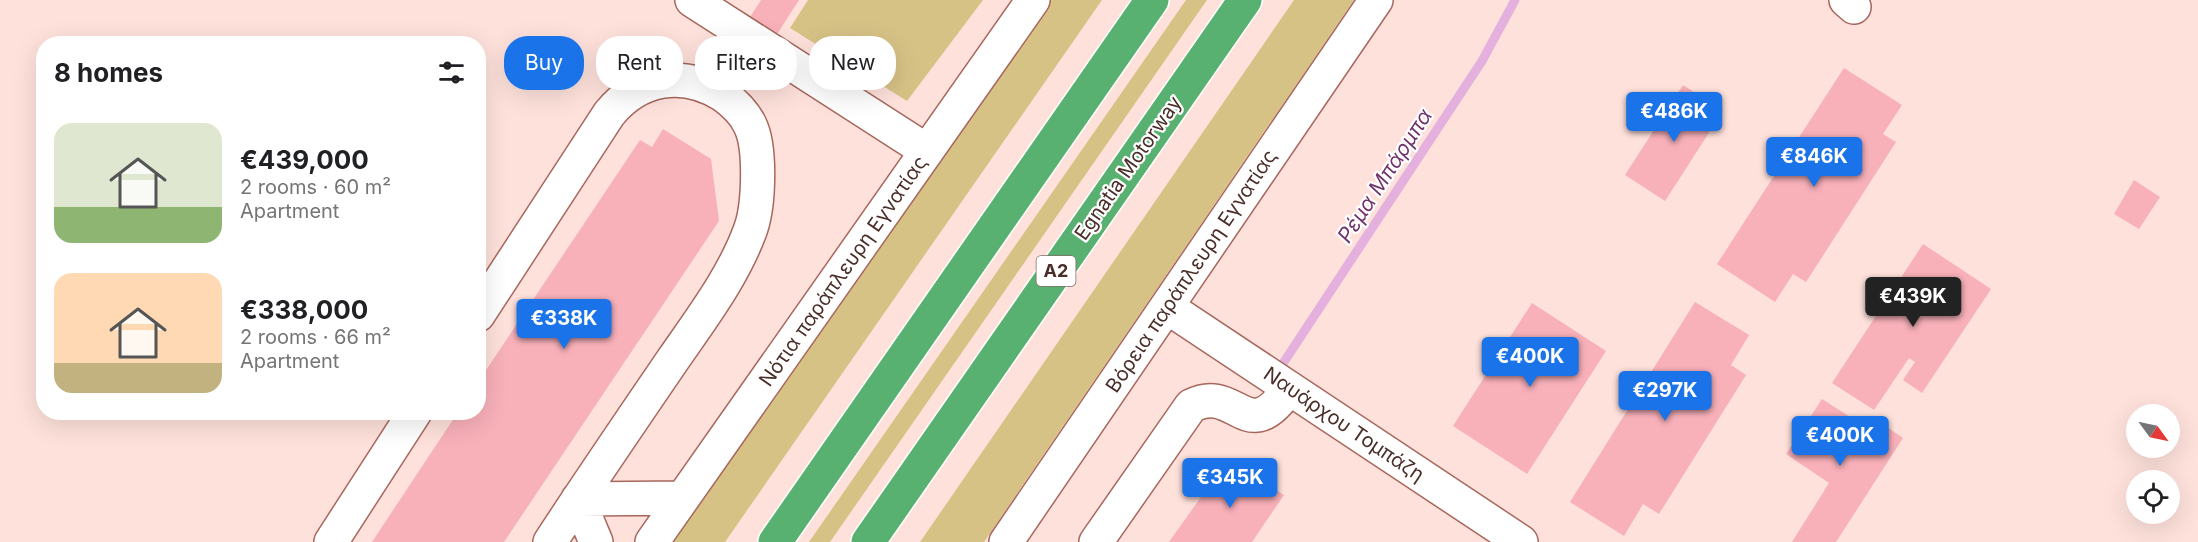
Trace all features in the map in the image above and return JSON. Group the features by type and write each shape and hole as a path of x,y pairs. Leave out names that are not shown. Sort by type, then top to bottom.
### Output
{"highway":[{"path":"775,542 1152,0"},
{"name":"Egnatia Motorway","path":"868,542 1245,0"}],"street":[{"path":"692,0 927,151"},
{"name":"Νότια παράπλευρη Εγνατίας","path":"652,542 1033,0"},
{"name":"Βόρεια παράπλευρη Εγνατίας","path":"1006,542 1376,0"},
{"path":"486,303 609,114 623,99 640,88 672,80 684,80 717,91 744,114 750,124 757,147 756,205 749,232 720,290 550,542"},
{"name":"Ναυάρχου Τομπάζη","path":"1167,307 1521,542"},
{"path":"1096,542 1191,406 1200,401 1220,401 1245,414 1255,415 1273,409 1289,388"},
{"path":"331,542 410,420"},
{"path":"578,499 683,498"},
{"path":"578,499 597,542"}],"shaded area":[{"path":"808,0 983,0 907,101 889,90 896,90 896,36 809,36 809,40 790,28"},
{"path":"1039,0 1102,0 725,542 664,542"},
{"path":"1186,0 1207,0 830,542 809,542"},
{"path":"1294,0 1354,0 984,542 920,542"}],"building":[{"path":"761,0 799,0 776,36 762,36 745,25"},
{"path":"1844,68 1902,105 1883,134 1896,142 1806,282 1793,274 1775,302 1717,264"},
{"path":"1683,85 1723,111 1665,201 1625,175"},
{"path":"663,129 711,159 719,221 504,542 372,542 453,420 486,420 486,370 640,140 652,147"},
{"path":"2134,180 2160,197 2139,229 2114,214"},
{"path":"1923,244 1991,289 1922,393 1903,380 1915,362 1909,358 1874,410 1832,383"},
{"path":"1695,302 1749,335 1731,365 1746,375 1659,514 1643,504 1624,536 1570,502"},
{"path":"1532,303 1606,351 1527,474 1453,426"},
{"path":"1822,399 1866,427 1872,417 1903,438 1836,542 1792,542 1829,483 1786,454"},
{"path":"1228,459 1284,495 1252,542 1169,542"}],"waterway":[{"name":"Ρέμα Μπάρμπα","path":"1280,368 1482,61 1515,0"}]}
